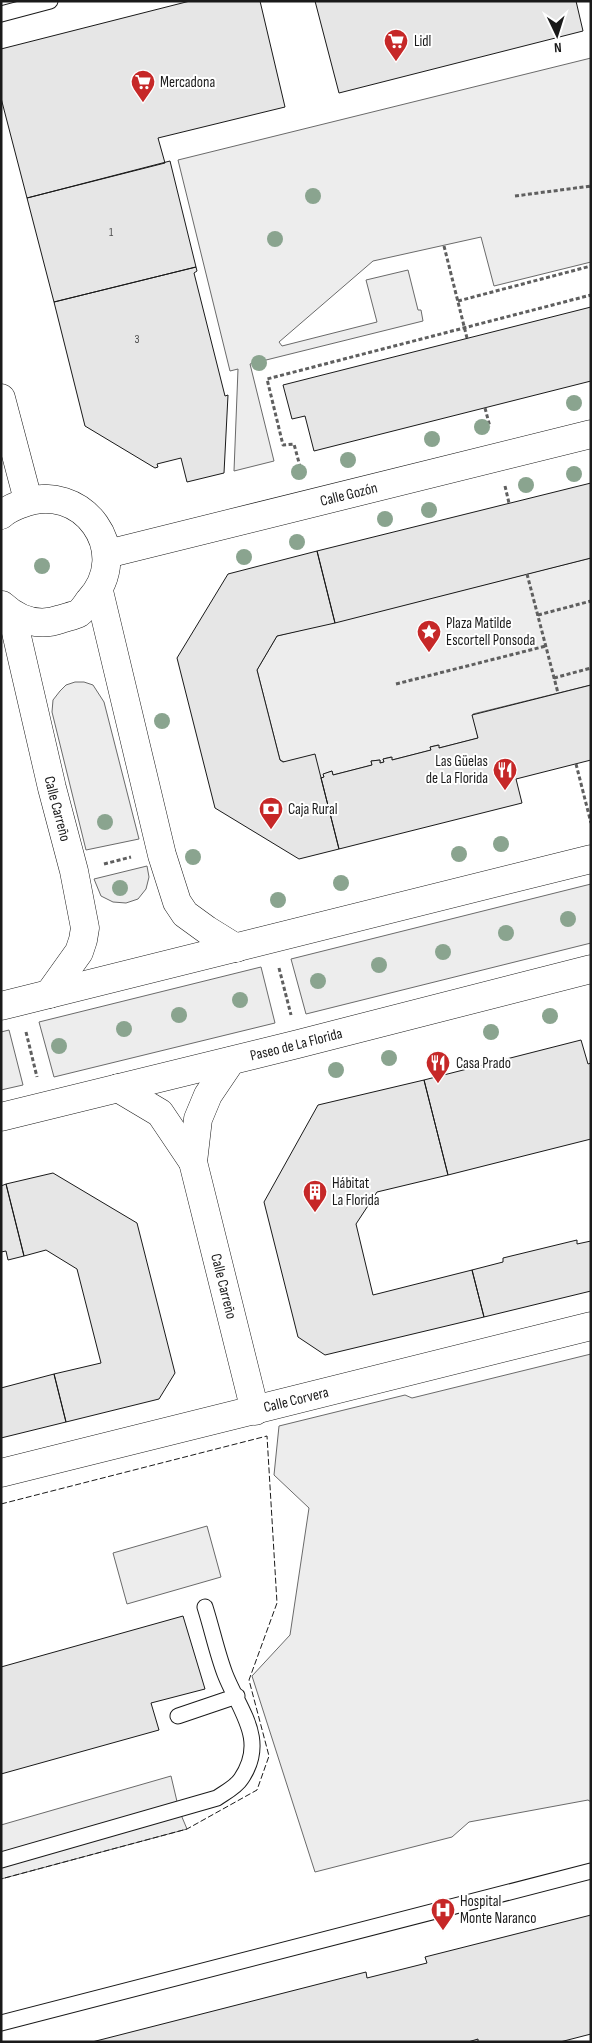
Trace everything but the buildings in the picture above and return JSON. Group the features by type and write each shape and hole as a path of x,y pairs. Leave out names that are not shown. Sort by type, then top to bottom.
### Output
{"street":[{"path":"1,398 28,500"},
{"name":"Calle Gozón","path":"107,554 591,434"},
{"path":"1,515 8,508 34,498 56,499 77,507 90,518 102,535 107,554 106,571 99,591 79,613 52,623 29,622 7,610"},
{"path":"99,591 161,850 177,902 186,914 206,930 236,948"},
{"name":"Calle Carreño","path":"7,610 74,871 85,928 83,940 73,962 49,994"},
{"path":"10,1004 591,859"},
{"name":"Paseo de La Florida","path":"1,1117 231,1061 591,969"},
{"path":"193,1162 198,1119 208,1095 231,1061"},
{"path":"118,1088 160,1113 193,1162"},
{"name":"Calle Carreño","path":"193,1162 255,1411"},
{"name":"Calle Corvera","path":"1,1473 591,1326"}],"lane":[{"path":"1,14 50,1"},
{"path":"1,1860 217,1798 240,1780 250,1760 252,1736 237,1696 226,1675 205,1607"},
{"path":"178,1716 237,1696"},
{"path":"1,2022 591,1871"}],"path":[{"path":"515,196 591,186"},
{"path":"444,246 468,338"},
{"path":"458,301 591,266"},
{"path":"310,504 294,444 283,446 267,379 591,295"},
{"path":"527,574 558,693"},
{"path":"538,615 591,601"},
{"path":"396,684 546,646"},
{"path":"554,678 591,668"},
{"path":"576,764 591,823"},
{"path":"74,871 161,850"},
{"path":"270,939 298,1044"},
{"path":"10,1004 45,1106"}],"shaded area":[{"path":"591,58 591,262 494,286 481,237 373,261 279,342 282,346 377,322 366,280 408,270 418,310 421,310 423,321 250,364 274,461 234,471 238,369 230,371 178,160"},
{"name":"Plaza Matilde Escortell Ponsoda","path":"591,558 591,685 473,714 478,738 439,748 438,745 430,747 431,750 392,760 391,757 383,759 384,762 380,763 380,760 371,761 372,765 333,775 332,771 324,774 324,777 321,778 280,760 257,670 277,636"},
{"path":"75,682 93,685 104,702 139,839 86,850 52,712 53,700 66,685"},
{"path":"147,866 149,877 146,889 138,899 126,903 113,902 101,896 94,879"},
{"path":"591,884 591,943 306,1014 291,959"},
{"path":"261,967 275,1023 54,1077 39,1022"},
{"path":"9,1030 23,1085 1,1090 1,1032"},
{"path":"591,1354 591,1802 588,1800 469,1822 452,1837 315,1872 252,1676 290,1635 309,1508 274,1475 279,1426 405,1395 412,1398"},
{"path":"207,1526 221,1577 127,1604 113,1553"},
{"path":"171,1776 179,1810 187,1829 1,1879 1,1825"}],"fence":[{"path":"1,1504 267,1436 277,1603 249,1680 269,1756 257,1790 187,1829 1,1879"}],"place":[{"name":"Lidl","path":"396,62"},
{"name":"Mercadona","path":"143,103"},
{"name":"Plaza Matilde Escortell Ponsoda","path":"429,653"},
{"name":"Las Güelas de La Florida","path":"505,791"},
{"name":"Caja Rural","path":"271,830"},
{"name":"Casa Prado","path":"438,1084"},
{"name":"Hábitat La Florida","path":"315,1213"},
{"name":"Hospital Monte Naranco","path":"443,1931"}]}
